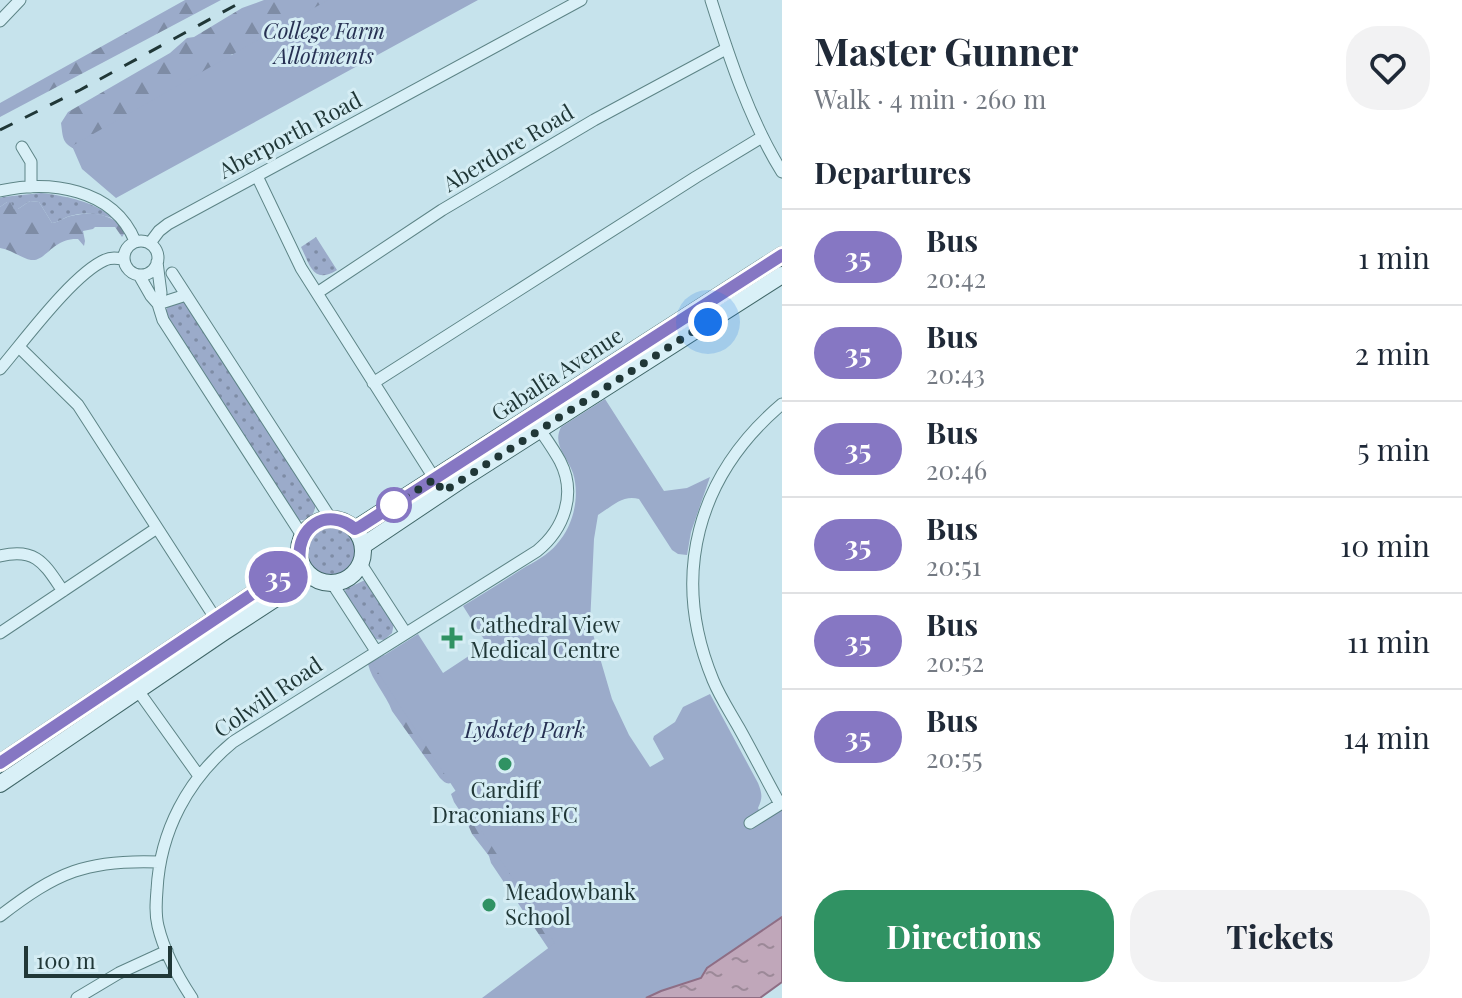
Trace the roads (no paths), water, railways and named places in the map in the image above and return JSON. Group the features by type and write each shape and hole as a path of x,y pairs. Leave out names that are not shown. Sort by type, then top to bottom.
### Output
{"street":[{"path":"0,21 20,0"},
{"name":"Aberporth Road","path":"150,243 168,224 581,0"},
{"path":"711,0 726,49 762,137 782,172"},
{"name":"Aberdore Road","path":"317,293 467,195 594,120 726,49"},
{"path":"373,383 762,137"},
{"path":"22,147 31,162 31,187"},
{"path":"257,176 301,268 439,485"},
{"path":"0,191 31,187 65,189 106,204 124,220 135,241"},
{"path":"158,304 161,293 157,251 150,243 135,241 126,248 123,259 127,268 139,275 158,304 166,326 303,537"},
{"name":"Gabalfa Avenue","path":"355,529 439,485 782,255"},
{"path":"0,369 87,273 104,260 114,257 123,259"},
{"path":"139,275 153,270 157,262"},
{"path":"172,273 331,519"},
{"name":"Gabalfa Avenue","path":"535,423 782,275"},
{"path":"158,304 186,295"},
{"path":"19,347 78,405 220,625"},
{"path":"750,823 781,803 718,692 709,670 697,634 692,574 704,516 717,482 747,439 782,404"},
{"name":"Colwill Road","path":"192,998 167,951 156,914 160,862 173,820 199,776 248,731 537,551 556,531 567,502 567,482 560,461 535,423"},
{"name":"Gabalfa Avenue","path":"364,545 439,485"},
{"path":"331,519 355,529 364,545 361,564 351,576 345,581 332,583 320,581 305,569 299,545 315,523 331,519"},
{"path":"0,633 157,528"},
{"path":"0,556 15,554 37,558 63,591"},
{"path":"361,564 405,632"},
{"path":"0,763 132,684 305,569"},
{"path":"332,583 376,651"},
{"path":"132,684 199,776"},
{"path":"0,784 132,684"},
{"path":"0,916 47,883 81,869 111,862 160,862"},
{"path":"77,998 119,973 167,951"}],"water":[{"path":"782,917 782,982 760,998 646,998 701,978 707,968"}],"railway":[{"path":"0,130 245,0"}],"place":[{"name":"Cathedral View Medical Centre","path":"452,638"},
{"name":"Cardiff Draconians FC","path":"505,764"},
{"name":"Meadowbank School","path":"489,905"}],"park label":[{"name":"College Farm Allotments","path":"324,44"},
{"name":"Lydstep Park","path":"525,730"}]}
